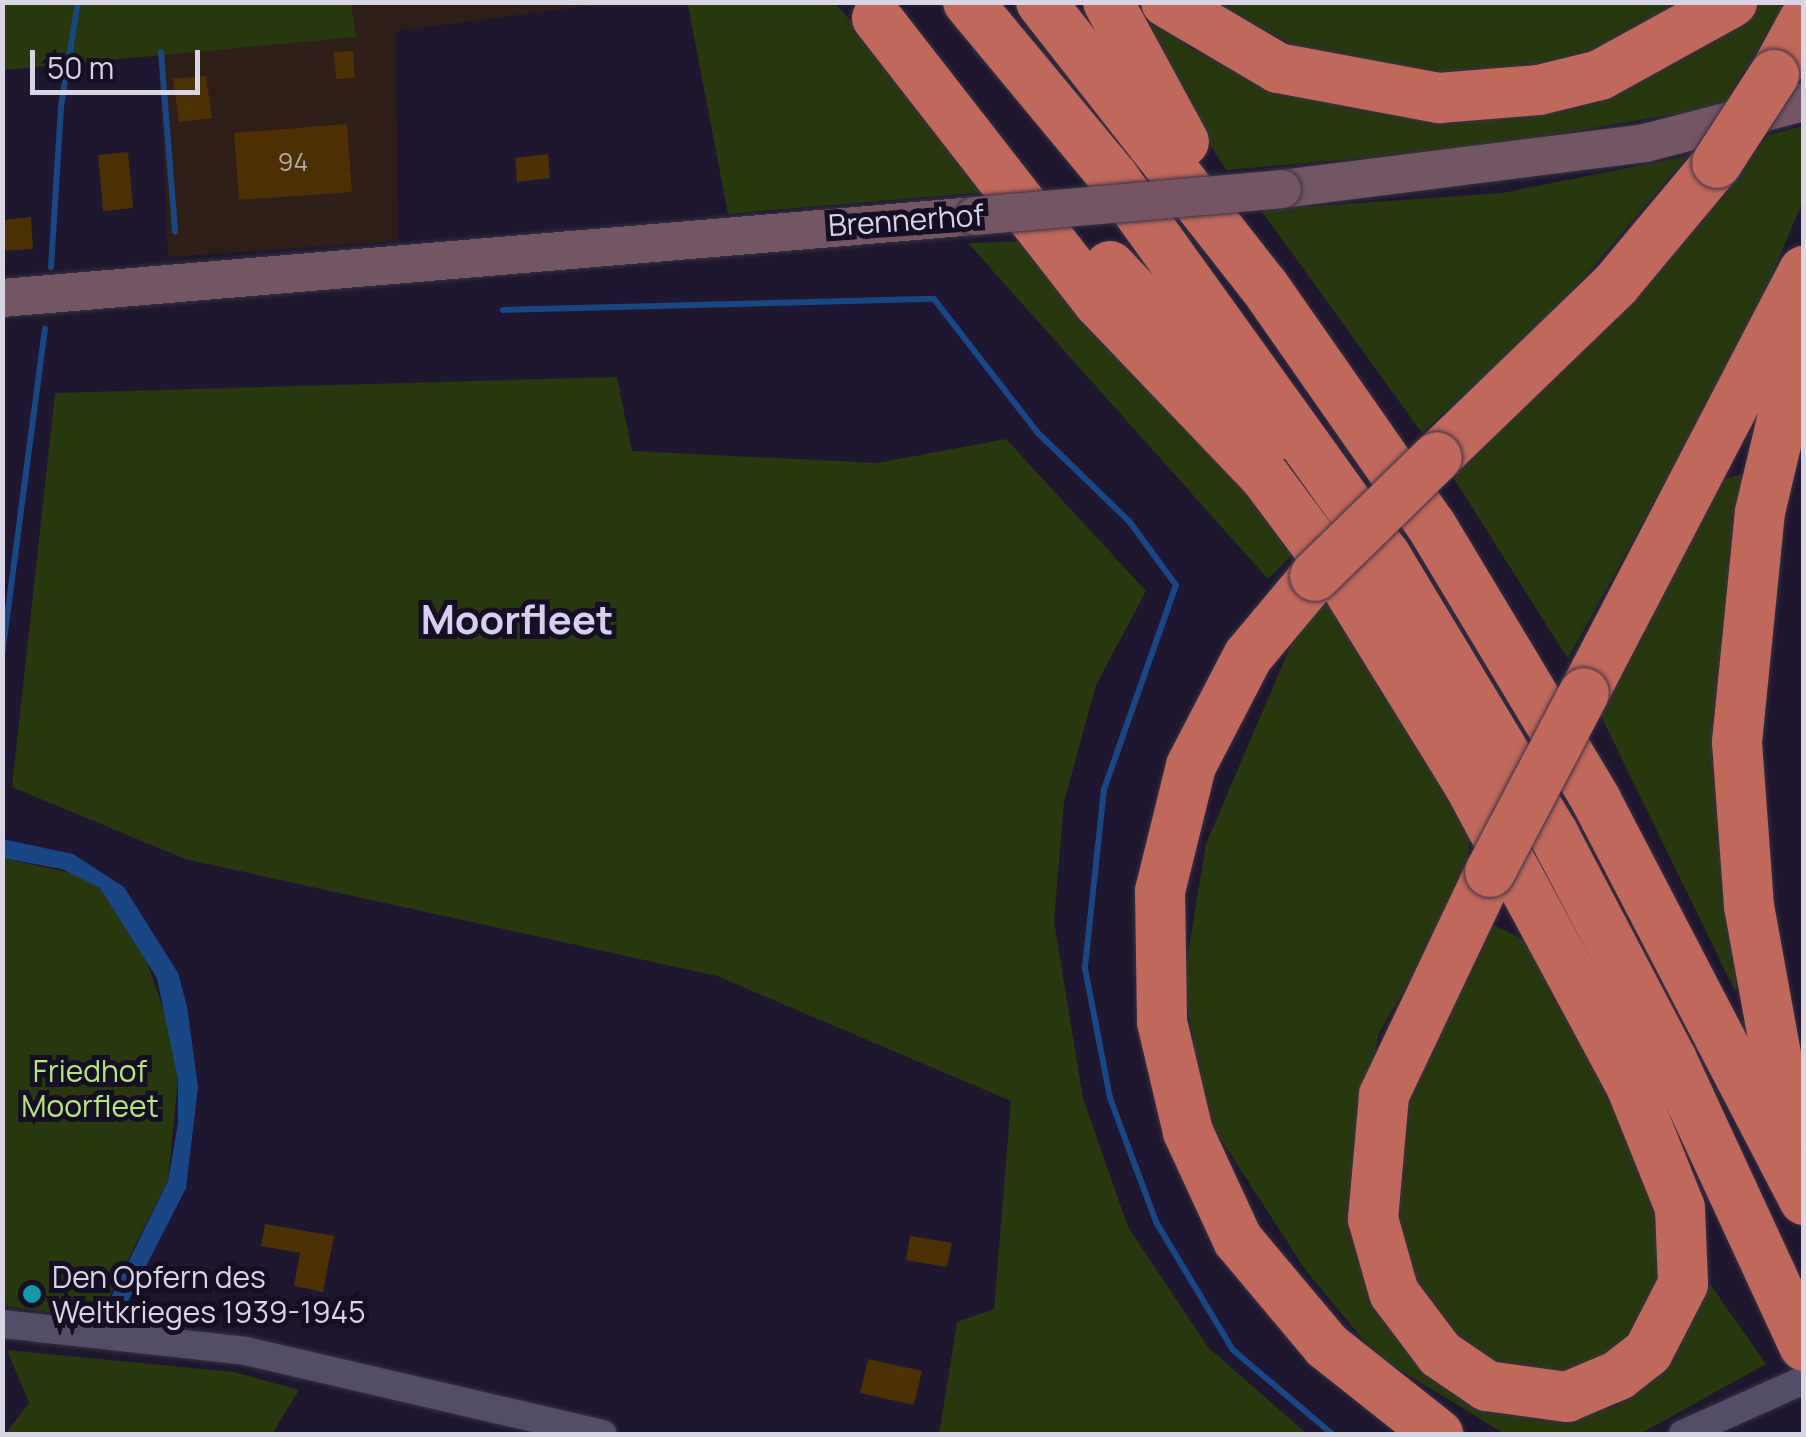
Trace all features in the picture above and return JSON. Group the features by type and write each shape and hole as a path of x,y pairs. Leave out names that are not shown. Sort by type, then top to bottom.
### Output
{"highway":[{"path":"968,2 1114,178 1386,556 1564,852 1672,1060 1804,1346"},
{"path":"1041,2 1264,286 1516,662 1804,1200"},
{"path":"1108,2 1264,286"},
{"path":"1184,16 1327,82 1484,97 1600,74 1732,2"},
{"path":"870,10 1386,556"},
{"path":"870,10 1099,303 1266,478 1345,584 1469,785 1631,1086 1680,1208 1683,1284 1648,1352 1619,1375 1568,1397 1487,1386 1440,1354 1394,1293 1373,1219 1384,1096 1490,872 1584,693 1804,271"},
{"path":"1438,1434 1362,1378 1261,1274 1201,1166 1164,1038 1160,891 1177,810 1226,692 1315,576 1616,284 1717,163 1789,89 1804,20"},
{"path":"1804,328 1760,512 1737,742 1764,1008 1804,1179"}],"street":[{"name":"Brennerhof","path":"2,298 1282,188 1645,143 1789,89"},
{"path":"2,1324 246,1352 602,1434"},
{"path":"1683,1434 1804,1380"}],"shaded area":[{"path":"351,3 609,3 396,31 398,241 168,257 159,55 355,37"}],"green space":[{"path":"3,2 351,3 356,37 3,70"},
{"path":"644,3 835,3 999,191 728,214 688,5"},
{"path":"1132,3 1192,49 1304,99 1387,111 1528,106 1755,3 1786,3 1723,106 1476,148 1226,170 1130,15"},
{"path":"1212,3 1689,3 1626,42 1540,67 1434,76 1336,67"},
{"path":"1803,126 1803,201 1751,324 1568,659 1451,474 1722,198 1768,135"},
{"path":"1688,156 1557,309 1422,433 1261,210 1502,193"},
{"path":"1032,241 1304,543 1268,579 968,243"},
{"path":"617,377 632,451 877,463 1006,439 1146,591 1096,685 1064,802 1054,921 1083,1098 1128,1227 1208,1347 1307,1434 939,1434 957,1322 994,1309 1011,1101 717,976 185,859 12,787 55,393"},
{"path":"1748,473 1712,756 1742,973 1735,991 1599,712 1715,481"},
{"path":"1330,593 1473,819 1463,890 1379,1033 1357,1138 1383,1313 1566,1420 1616,1406 1668,1362 1710,1284 1766,1364 1640,1434 1505,1434 1377,1356 1306,1271 1202,1110 1184,977 1206,844 1291,645"},
{"name":"Friedhof Moorfleet","path":"3,858 80,875 100,888 138,937 167,1019 178,1080 168,1181 98,1319 3,1306"},
{"path":"1490,923 1528,942 1541,940 1669,1228 1654,1317 1624,1358 1554,1387 1478,1366 1406,1279 1386,1152 1423,1042"},
{"path":"7,1350 234,1372 299,1390 272,1434 5,1434 29,1403"}],"water":[{"path":"2,839 73,854 124,887 178,973 187,1006 198,1087 186,1188 120,1317 103,1314 168,1181 178,1123 178,1080 157,978 100,888 62,869 3,858"}],"building":[{"path":"353,51 355,78 336,79 334,52"},
{"path":"206,76 212,118 179,122 173,79"},
{"path":"347,124 352,192 239,200 234,133"},
{"path":"128,152 133,208 103,211 98,155"},
{"path":"548,154 550,178 517,182 515,158"},
{"path":"31,217 33,249 2,251 2,220"},
{"path":"265,1224 334,1236 323,1292 294,1286 300,1253 261,1246"},
{"path":"910,1236 952,1243 947,1267 906,1260"},
{"path":"868,1359 922,1371 914,1405 860,1393"}],"waterway":[{"path":"51,267 61,106 78,2"},
{"path":"161,52 175,231"},
{"path":"503,310 934,299 1037,432 1129,521 1176,585 1104,789 1085,968 1110,1098 1156,1222 1233,1350 1332,1434"},
{"path":"2,655 45,329"}],"place":[{"name":"Den Opfern des Weltkrieges 1939-1945","path":"32,1294"}],"district":[{"name":"Moorfleet","path":"517,619"}]}
